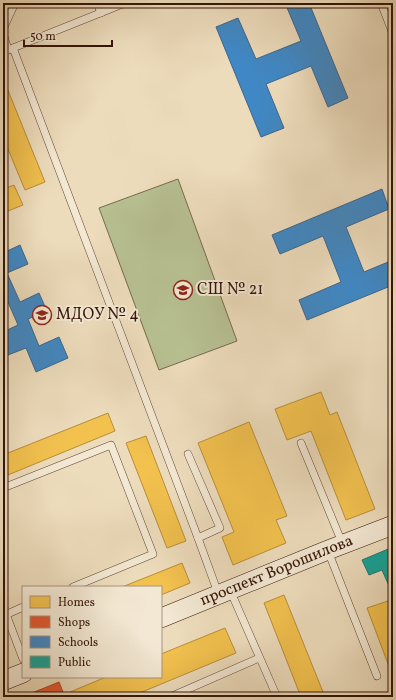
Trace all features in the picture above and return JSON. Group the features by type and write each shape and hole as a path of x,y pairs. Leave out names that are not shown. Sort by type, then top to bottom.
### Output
{"street":[{"name":"проспект Ворошилова","path":"162,618 335,547 393,526"},
{"path":"3,681 22,673"}],"lane":[{"path":"3,29 15,3"},
{"path":"97,3 101,13"},
{"path":"8,50 125,3"},
{"path":"381,3 393,34"},
{"path":"3,33 8,50 198,538 224,592 259,658 277,697"},
{"path":"301,442 377,676"},
{"path":"3,488 111,445 153,554 75,586"},
{"path":"188,454 220,528 198,538"},
{"path":"22,607 5,615 22,657"},
{"path":"170,697 259,658"},
{"path":"389,697 393,695"}],"green space":[{"path":"178,179 237,341 159,370 99,208"}],"building: Homes":[{"path":"3,78 45,182 25,190 3,137"},
{"path":"14,185 23,205 3,213 3,189"},
{"path":"321,392 330,415 337,412 375,509 346,520 311,431 287,440 275,409"},
{"path":"108,413 115,431 3,477 3,455"},
{"path":"249,422 287,516 276,520 286,543 233,565 222,537 234,532 198,443"},
{"path":"146,436 186,541 167,548 126,443"},
{"path":"182,563 190,583 162,595 162,586 124,586"},
{"path":"284,595 325,697 301,697 264,603"},
{"path":"388,601 393,615 393,677 367,608"},
{"path":"225,628 236,653 130,697 72,697 70,692 104,678 162,678 162,654"}],"building: Shops":[{"path":"59,682 65,697 22,697"}],"building: Schools":[{"path":"285,3 309,3 348,98 328,107 311,66 266,84 284,128 261,137 216,27 238,18 256,59 301,41"},
{"path":"382,189 389,209 346,227 364,272 393,260 393,285 307,320 299,300 341,282 323,236 280,254 272,235"},
{"name":"МДОУ № 4","path":"20,245 28,264 7,273 20,302 39,293 47,311 28,319 39,346 59,337 68,358 36,372 26,348 8,355 3,344 3,332 18,325 8,302 3,304 3,253"}],"building: Public":[{"path":"393,547 393,595 382,570 369,575 362,560"}],"place":[{"name":"СШ № 21","path":"183,290"},
{"name":"МДОУ № 4","path":"42,315"}]}
